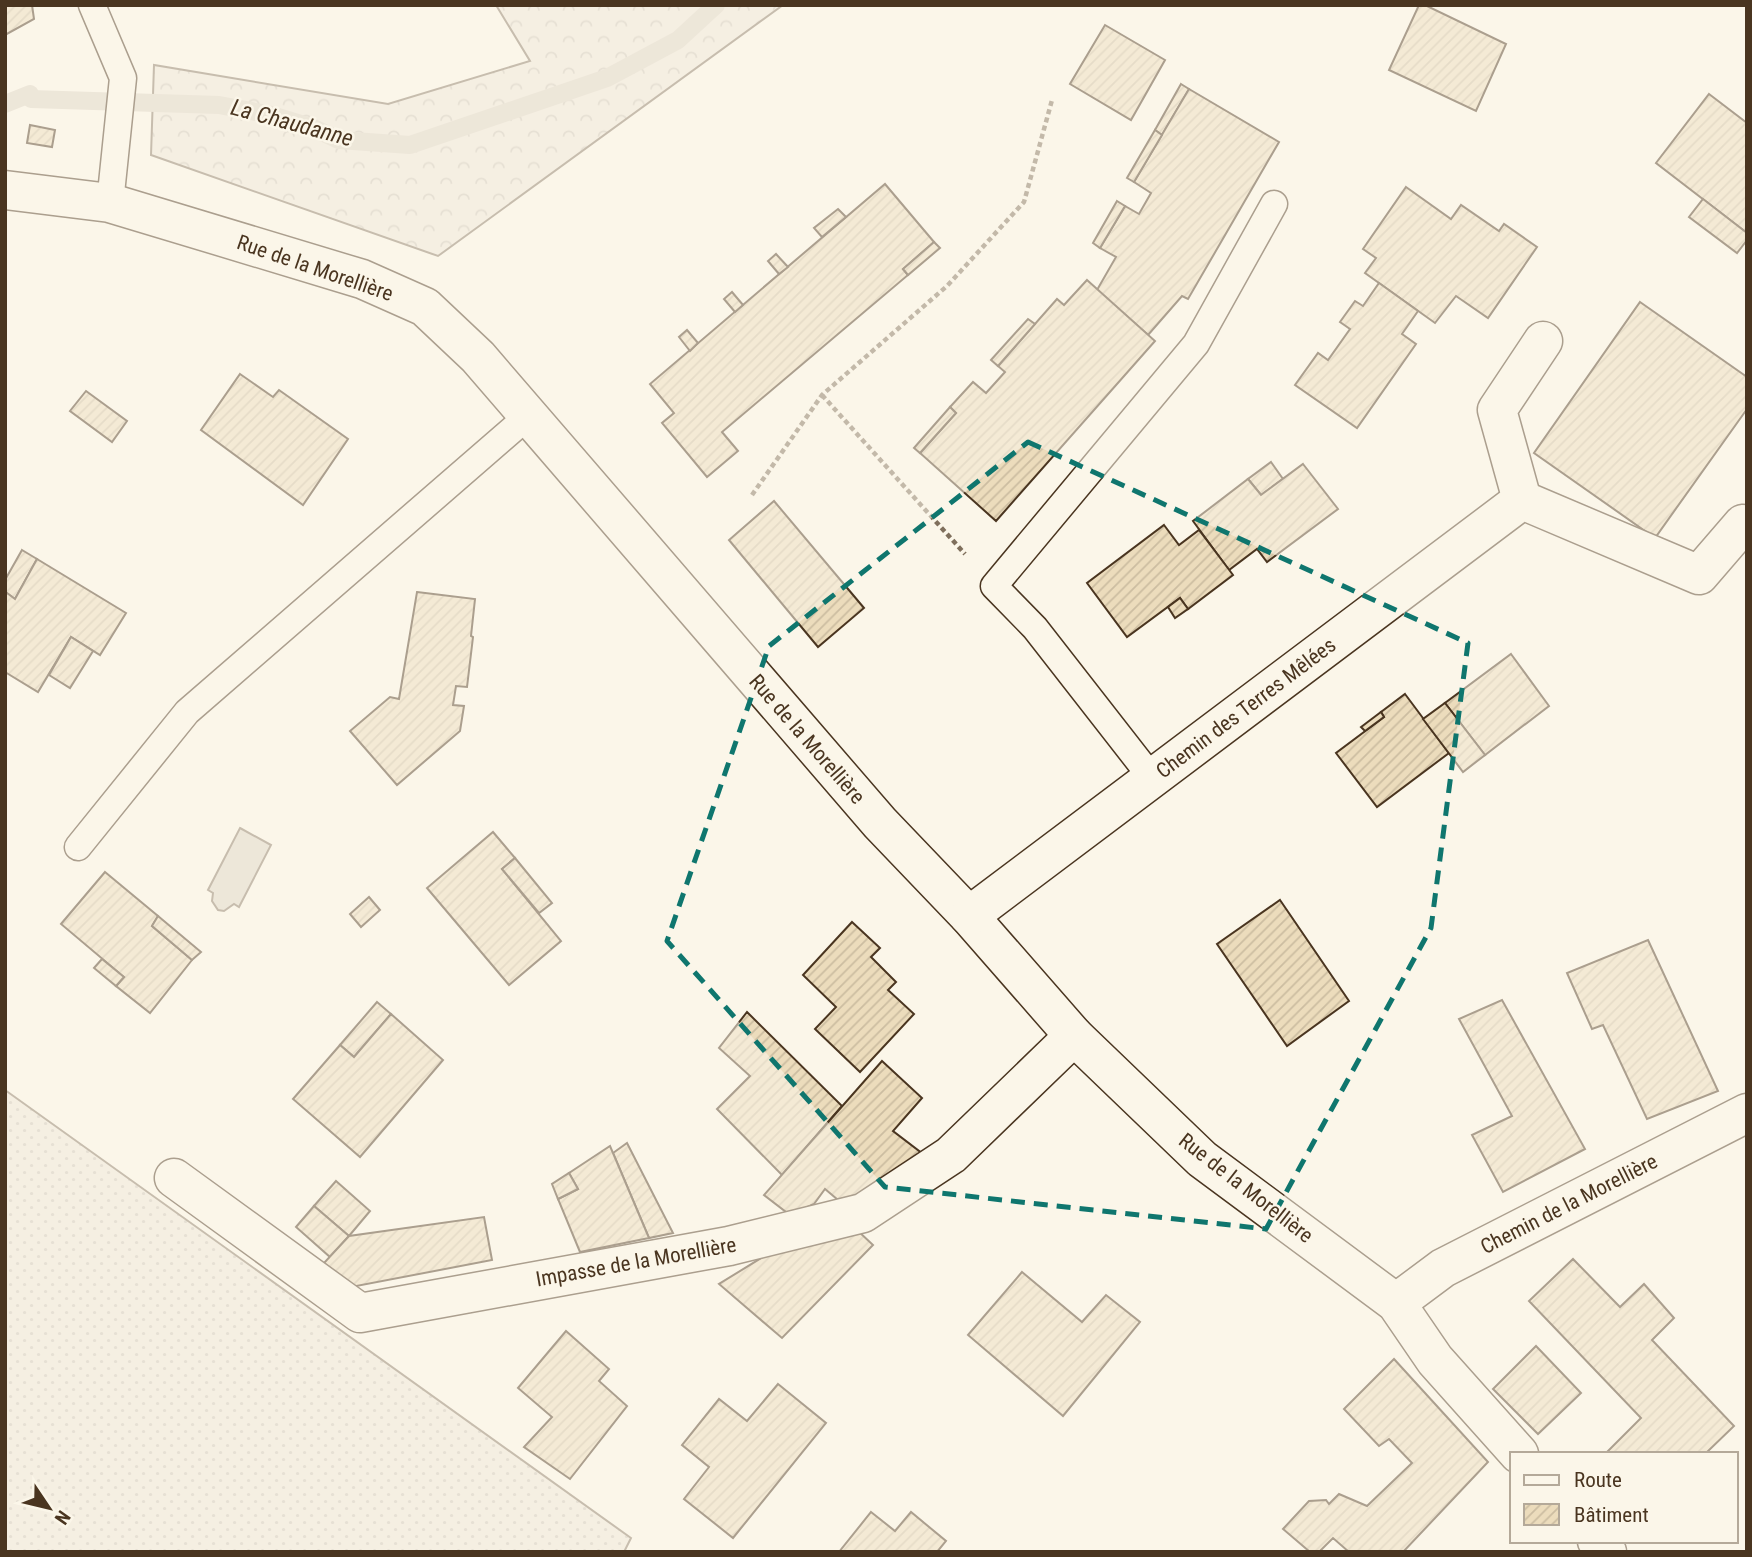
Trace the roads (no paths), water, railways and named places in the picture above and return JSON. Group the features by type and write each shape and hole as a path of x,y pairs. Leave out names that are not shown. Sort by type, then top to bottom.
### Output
{"street":[{"name":"Rue de la Morellière","path":"5,190 110,202 362,279 425,307 478,357 880,823 969,916 1074,1036 1202,1159 1396,1303 1435,1360 1517,1452"},
{"path":"1543,341 1497,410 1522,500 1699,575 1743,524"},
{"name":"Chemin des Terres Mêlées","path":"969,916 1522,500"},
{"name":"Impasse de la Morellière","path":"174,1178 360,1312 729,1246 863,1213 951,1155 1074,1036"},
{"name":"Chemin de la Morellière","path":"1396,1303 1443,1268 1747,1113"}],"lane":[{"path":"92,5 123,78 119,137 110,202"},
{"path":"1152,778 1035,628 994,586 1196,344 1274,204"},
{"path":"78,847 187,712 528,416"}],"waterway":[{"name":"La Chaudanne","path":"5,104 30,94 31,99 219,105 272,115 311,127 339,140 410,145 607,78 678,40 716,5"}]}
